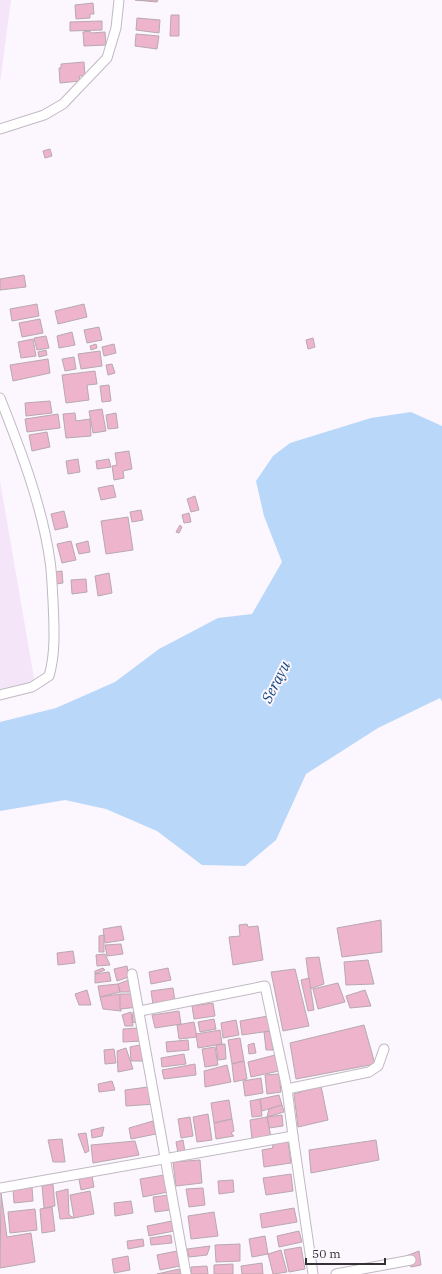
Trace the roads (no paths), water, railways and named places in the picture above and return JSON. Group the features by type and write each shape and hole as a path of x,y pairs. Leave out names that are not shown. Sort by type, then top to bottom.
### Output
{"street":[{"path":"0,129 44,115 63,104 107,58 116,28 119,0"},
{"path":"0,398 25,462 41,522 50,561 54,619 53,652 49,676 32,687 0,695"},
{"path":"132,974 140,1011 186,1274"},
{"path":"140,1011 265,986 286,1089 313,1274"},
{"path":"286,1089 369,1072 378,1066 384,1049"},
{"path":"0,1188 293,1136"},
{"path":"336,1274 412,1260"}],"water":[{"name":"Serayu","path":"411,412 442,426 442,702 440,698 378,728 306,774 276,840 245,866 202,865 157,831 106,809 65,800 0,811 0,722 56,708 115,682 159,649 218,618 252,614 282,562 264,516 256,481 273,456 290,443 371,418"}]}
